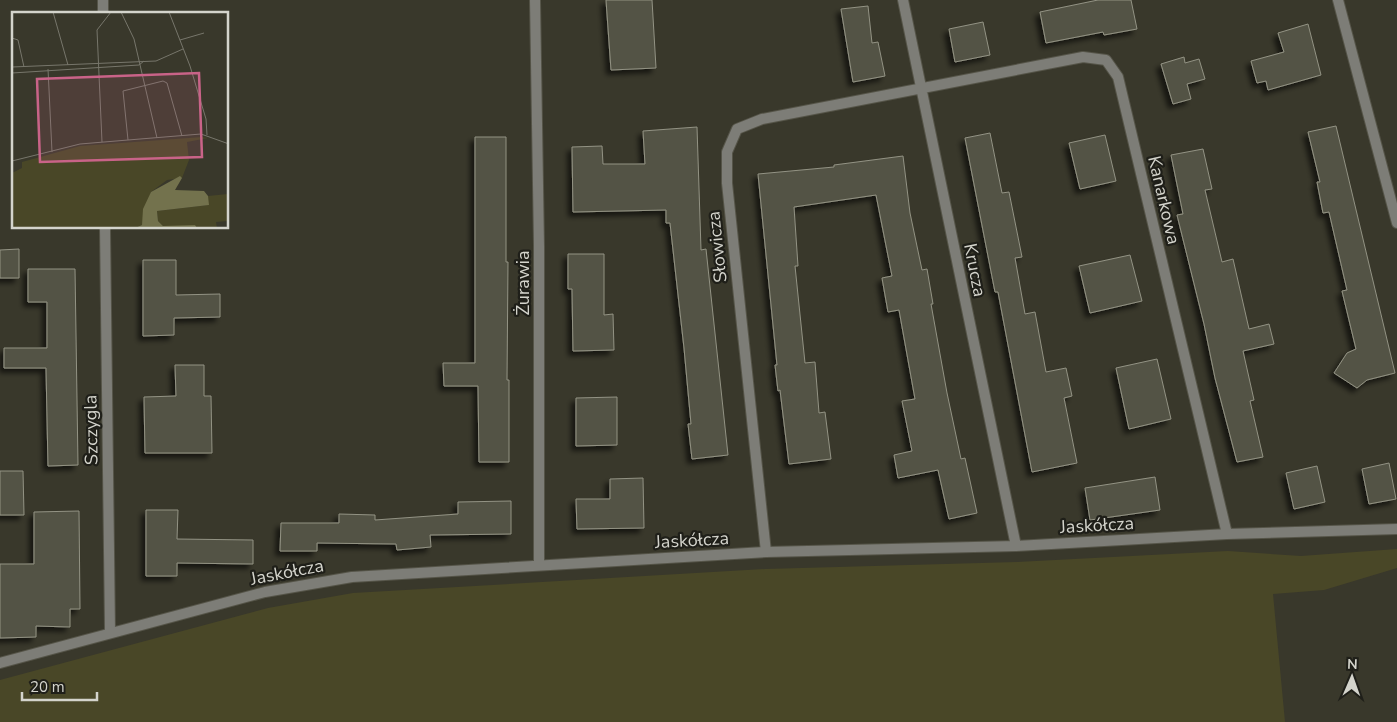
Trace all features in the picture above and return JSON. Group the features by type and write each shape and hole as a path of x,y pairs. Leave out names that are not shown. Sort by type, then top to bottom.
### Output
{"street":[{"name":"Żurawia","path":"535,0 539,246 540,565"},
{"name":"Krucza","path":"903,0 1016,546"},
{"path":"1338,0 1397,223"},
{"name":"Kanarkowa","path":"922,90 1083,57 1106,60 1118,76 1227,534"},
{"name":"Słowicza","path":"766,552 727,182 728,152 736,130 762,119 922,90"},
{"name":"Szczygla","path":"105,229 110,632"},
{"name":"Jaskółcza","path":"0,663 265,592 352,576 766,552 1016,546 1227,534 1397,529"}],"shaded area":[{"path":"1397,549 1397,568 1324,590 1273,594 1285,722 0,722 0,680 268,608 353,593 766,569 1017,562 1228,551 1301,556"}],"building":[{"path":"606,0 652,0 656,68 611,70"},
{"path":"1098,0 1131,0 1137,29 1104,35 1103,32 1046,43 1040,12"},
{"path":"868,6 872,43 878,42 885,76 853,82 841,9"},
{"path":"983,22 990,55 955,62 949,29"},
{"path":"1308,24 1321,75 1268,90 1266,81 1257,83 1251,61 1284,52 1278,33"},
{"path":"1184,57 1185,63 1199,59 1205,79 1187,84 1191,99 1173,104 1161,64"},
{"path":"1336,126 1395,373 1367,380 1357,388 1334,373 1347,353 1356,349 1342,291 1347,290 1329,212 1323,213 1317,182 1320,182 1308,132"},
{"path":"697,127 701,250 706,249 728,455 692,459 688,424 691,424 684,348 670,223 666,223 666,210 573,212 572,147 602,146 603,164 645,164 643,131"},
{"path":"990,133 1002,193 1009,192 1022,257 1015,258 1025,314 1035,312 1046,372 1066,368 1072,396 1064,398 1077,463 1032,472 998,292 995,292 965,138"},
{"path":"1105,135 1116,181 1080,189 1069,143"},
{"path":"475,137 506,137 509,462 479,462 478,386 444,386 443,363 475,363"},
{"path":"1203,149 1212,189 1205,190 1222,262 1233,259 1249,329 1269,324 1274,344 1243,351 1254,400 1250,401 1263,457 1237,462 1215,378 1204,324 1177,215 1183,214 1171,155"},
{"path":"903,156 910,213 922,270 927,269 933,304 931,304 947,393 961,459 965,458 977,513 949,519 938,470 898,478 894,455 912,451 902,401 915,399 899,310 888,312 882,278 892,276 876,195 794,207 798,266 795,266 805,363 815,362 819,413 825,412 831,459 789,464 780,390 778,391 758,174 834,167 834,165"},
{"path":"19,249 19,278 0,278 0,250"},
{"path":"568,254 604,254 604,315 613,314 614,350 573,351 572,289 568,289"},
{"path":"1130,255 1142,301 1090,313 1079,266"},
{"path":"143,260 176,260 176,295 220,294 220,317 174,318 174,335 143,336"},
{"path":"28,269 75,269 78,465 48,466 46,368 4,368 4,348 47,348 47,302 28,302"},
{"path":"1157,359 1171,419 1129,429 1116,368"},
{"path":"175,365 204,365 204,396 211,396 212,453 145,453 144,397 176,396"},
{"path":"617,397 617,445 576,446 576,398"},
{"path":"1389,463 1396,499 1369,504 1362,469"},
{"path":"1317,466 1325,502 1294,509 1286,473"},
{"path":"0,471 23,471 24,515 0,515"},
{"path":"1155,477 1160,510 1090,520 1085,488"},
{"path":"643,478 644,528 577,529 576,499 610,499 610,479"},
{"path":"511,501 511,534 430,535 431,547 397,550 396,544 317,543 317,551 280,551 281,523 339,523 339,514 375,515 375,520 458,514 458,502"},
{"path":"146,510 178,510 177,539 253,540 253,564 177,563 177,576 146,576"},
{"path":"79,511 80,609 70,609 70,627 36,626 36,637 0,638 0,564 34,564 34,512"}]}
